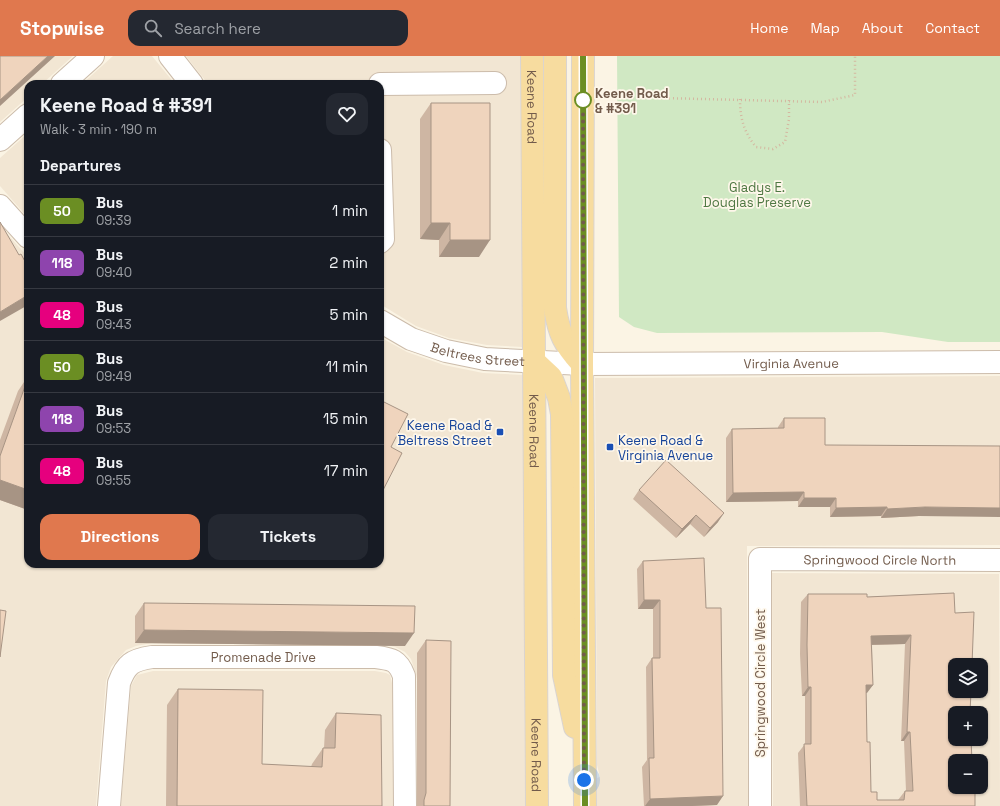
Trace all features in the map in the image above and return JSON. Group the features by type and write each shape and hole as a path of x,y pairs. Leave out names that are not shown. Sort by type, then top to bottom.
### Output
{"main road":[{"name":"Keene Road","path":"532,56 537,806"},
{"path":"554,56 555,308 559,327 567,346 582,364"},
{"path":"583,56 582,364 585,806"},
{"path":"535,362 551,377 559,398 562,414 564,675 584,767"}],"street":[{"path":"66,80 93,56"},
{"path":"170,56 189,80"},
{"path":"384,84 494,83"},
{"path":"0,140 24,119"},
{"path":"0,206 24,233"},
{"name":"Beltrees Street","path":"384,323 411,339 446,351 485,359 582,364"},
{"name":"Virginia Avenue","path":"582,364 1000,362"},
{"name":"Springwood Circle North","path":"760,559 1000,560"},
{"name":"Springwood Circle West","path":"760,559 760,806"},
{"name":"Promenade Drive","path":"109,806 119,683 122,672 130,664 152,657 376,657 390,659 400,665 404,676 405,806"}],"path":[{"path":"621,97 822,102 855,95 855,56"},
{"path":"740,99 740,112 747,135 756,147 773,149 785,142 789,119 789,100"}],"shaded area":[{"path":"0,56 73,56 46,80 24,80 24,101 0,122"},
{"path":"113,56 152,56 172,80 86,80"},
{"path":"186,56 520,56 523,347 487,345 449,338 416,326 384,306 384,80 205,80"},
{"path":"24,137 24,213 0,186 0,158"},
{"path":"0,226 24,253 24,568 384,568 384,339 407,352 444,365 483,373 523,375 525,806 418,806 418,686 411,659 405,652 395,647 376,643 152,643 136,646 126,650 111,667 106,681 96,806 0,806"},
{"path":"1000,376 1000,545 747,546 748,806 597,806 597,778 600,777 597,765 595,378"},
{"path":"772,573 999,574 1000,806 773,806"},
{"path":"153,671 375,671 390,675 393,687 393,806 121,806 131,686 137,675"}],"green space":[{"name":"Gladys E. Douglas Preserve","path":"617,56 1000,56 1000,342 948,342 882,332 657,333 634,327 619,317"}],"building":[{"path":"0,56 48,56 0,100"},
{"path":"431,103 490,103 490,240 450,240 450,223 431,223"},
{"path":"0,222 19,255 21,254 24,260 24,297 0,312"},
{"path":"24,389 24,489 0,480 0,456"},
{"path":"384,402 408,414 391,447 402,453 384,488"},
{"path":"784,418 825,418 825,445 1000,446 1000,508 836,508 836,498 804,498 804,492 733,493 732,429 784,428"},
{"path":"666,460 724,513 710,528 696,515 682,529 639,490"},
{"path":"704,558 706,608 721,608 723,796 650,799 649,758 654,758 652,658 660,658 660,600 644,600 643,561"},
{"path":"954,593 955,613 974,612 972,658 948,658 948,698 971,698 970,706 948,706 948,746 971,746 972,754 948,754 948,794 975,794 975,806 807,806 804,744 811,744 811,687 808,687 807,645 808,594 867,594 867,597","holes":["911,635 907,732 910,732 913,791 905,791 904,800 877,800 877,792 871,792 870,742 867,742 866,685 873,685 871,636"]},
{"path":"144,603 415,606 414,633 144,630"},
{"path":"0,610 6,611 0,657"},
{"path":"426,640 451,641 450,806 424,806 426,793"},
{"path":"178,689 263,690 262,764 322,767 323,748 335,748 336,713 381,715 382,806 177,806"}],"bus line":[{"name":"50","path":"583,56 582,364 585,806"}],"place":[{"name":"Keene Road & #391","path":"583,100"},
{"name":"Keene Road & Beltress Street","path":"500,432"},
{"name":"Keene Road & Virginia Avenue","path":"610,447"}],"route":[{"path":"583,100 582,364 584,780"}]}
